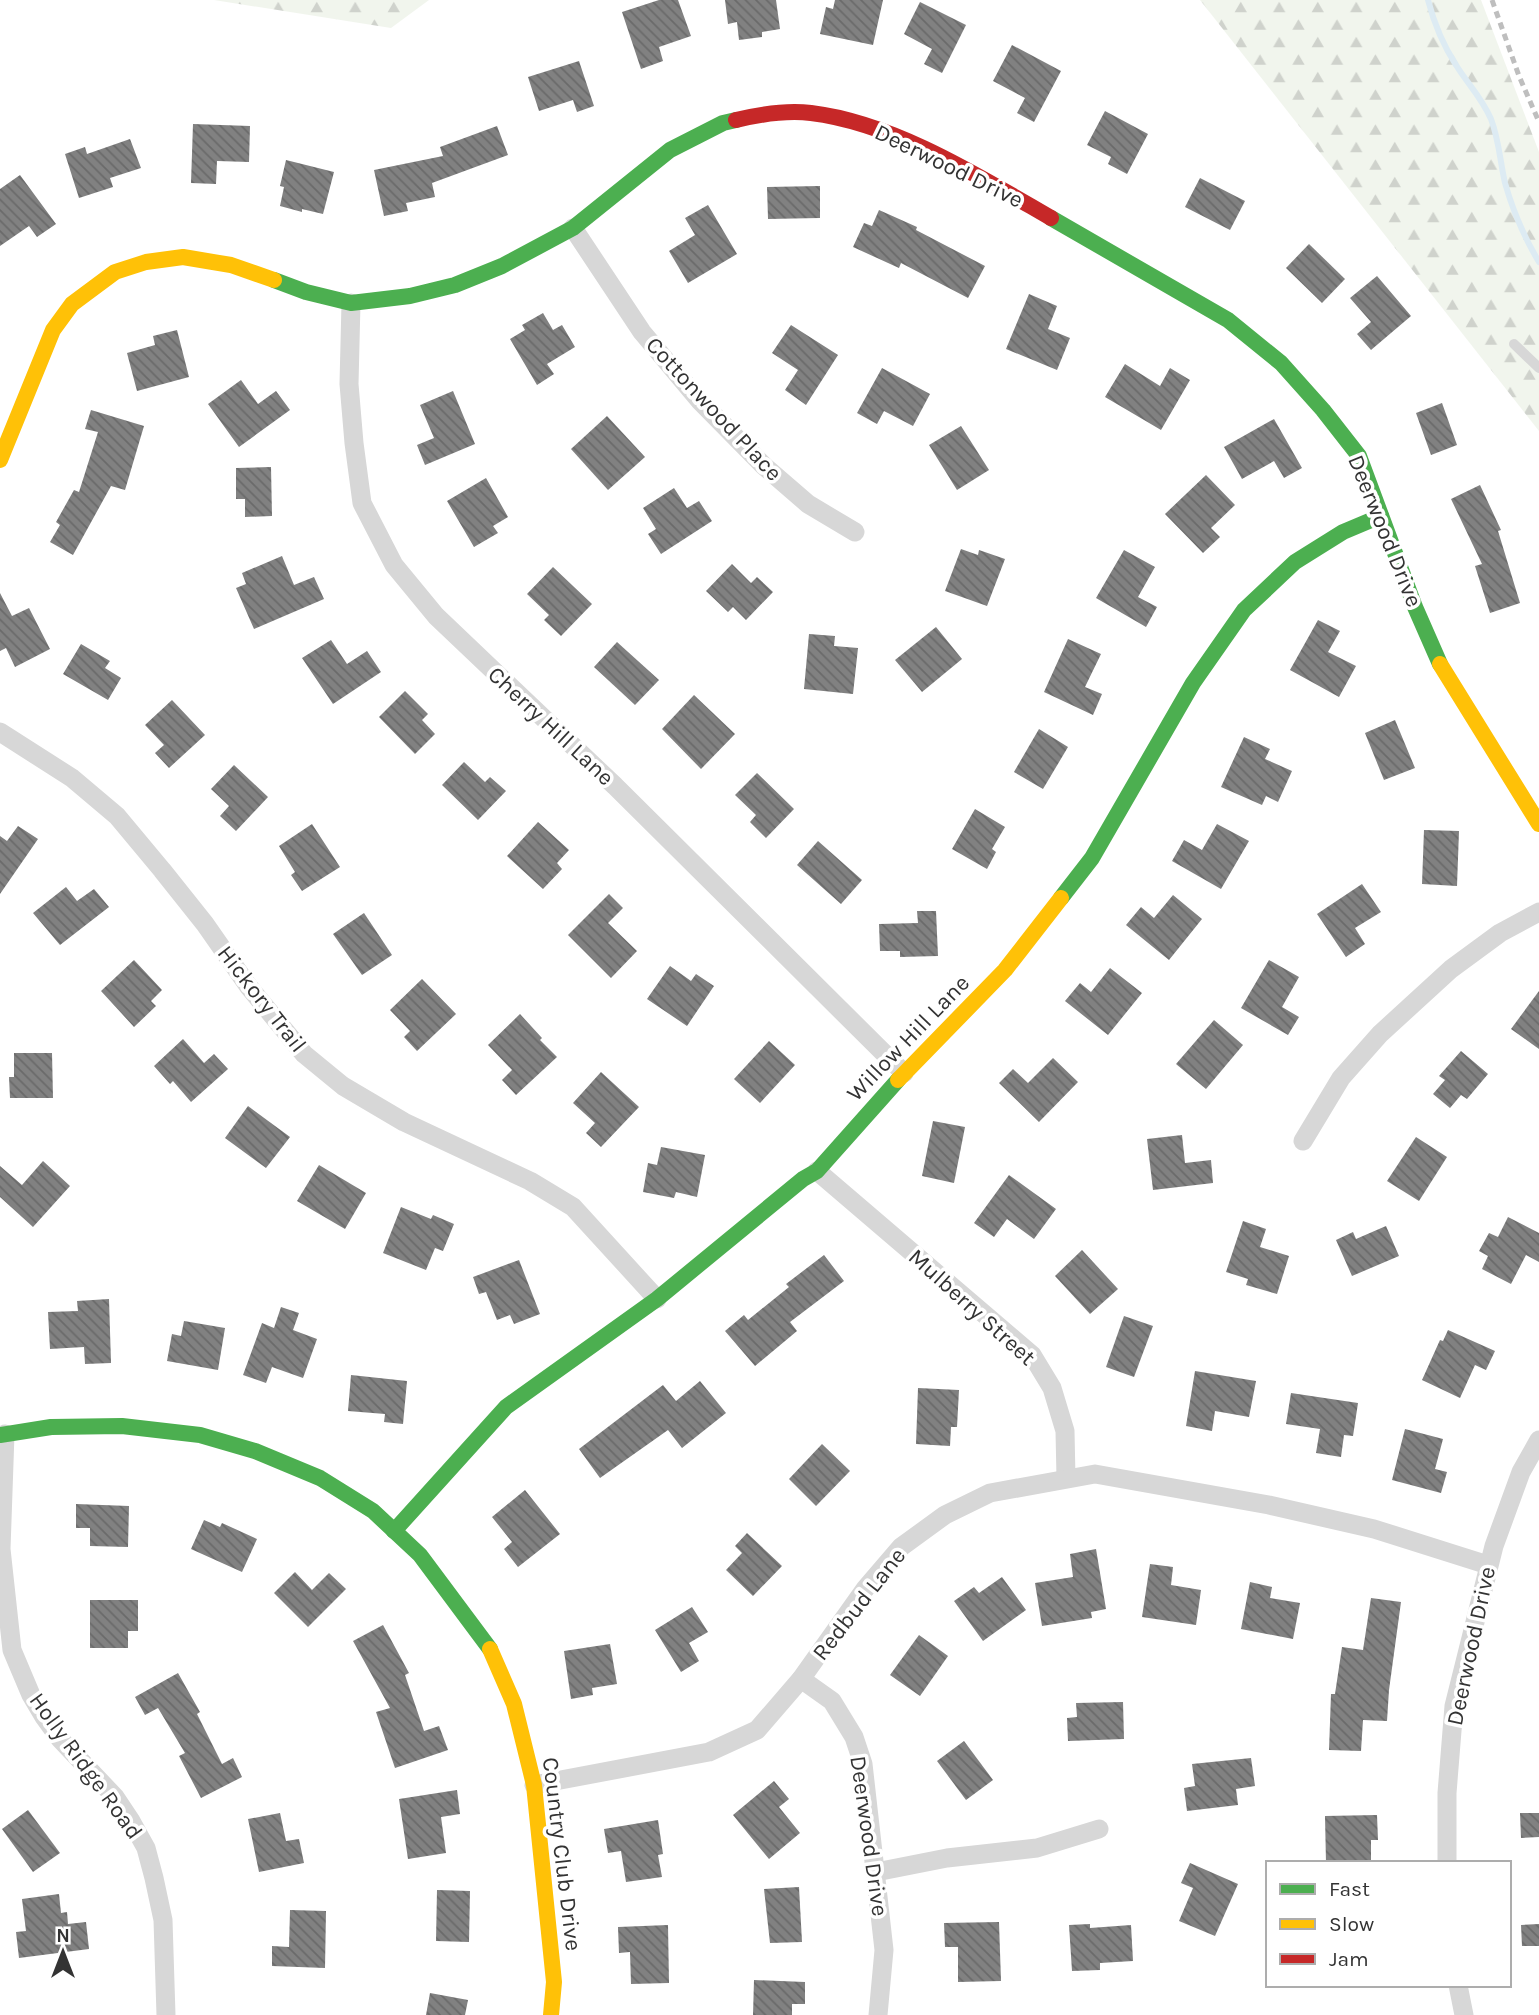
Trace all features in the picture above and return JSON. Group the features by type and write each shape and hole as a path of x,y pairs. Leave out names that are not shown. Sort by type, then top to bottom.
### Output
{"street":[{"name":"Deerwood Drive","path":"0,460 53,330 72,304 114,272 146,262 183,257 231,265 306,292 351,303 410,296 456,285 502,266 573,229 670,150 723,123 764,113 810,113 855,122 910,142 996,186 1228,320 1281,363 1359,456 1415,607 1444,672 1539,824"},
{"name":"Cottonwood Place","path":"573,229 642,332 699,400 764,466 808,504 855,532"},
{"name":"Cherry Hill Lane","path":"351,303 349,384 362,503 394,565 436,617 615,786 904,1073"},
{"name":"Willow Hill Lane","path":"394,1531 506,1407 657,1300 803,1179 817,1171 904,1073 1005,970 1092,858 1192,683 1244,610 1295,562 1343,532 1381,516"},
{"name":"Hickory Trail","path":"0,732 72,778 117,816 205,924 249,988 304,1054 343,1086 404,1122 530,1181 573,1207 657,1300"},
{"path":"1303,1141 1342,1078 1380,1034 1451,969 1500,933 1539,912"},
{"name":"Mulberry Street","path":"817,1171 1032,1355 1052,1388 1065,1431 1066,1478"},
{"name":"Country Club Drive","path":"2,1435 51,1427 122,1426 200,1435 255,1451 320,1478 373,1511 420,1555 489,1646 514,1704 534,1785 554,1982 551,2015"},
{"name":"Holly Ridge Road","path":"2,1435 1,1549 12,1650 31,1695 44,1717 61,1740 115,1797 146,1848 163,1920 166,2015"},
{"name":"Deerwood Drive","path":"1447,1861 1447,1793 1454,1706 1488,1565 1521,1472 1539,1440"},
{"name":"Redbud Lane","path":"534,1785 709,1752 757,1730 801,1679 865,1589 901,1547 945,1515 990,1493 1095,1474 1269,1505 1374,1529 1488,1565"},
{"name":"Deerwood Drive","path":"801,1679 832,1701 854,1737 863,1764 884,1950 878,2015"},
{"path":"876,1872 947,1858 1037,1848 1099,1829"},
{"path":"1458,1987 1464,2015"}],"lane":[{"path":"1514,344 1539,368"}],"green space":[{"path":"214,0 429,0 391,28"},
{"path":"1200,0 1481,0 1539,152 1539,431"}],"building":[{"path":"659,0 678,0 691,36 659,47 663,61 641,69 622,12"},
{"path":"725,0 776,0 780,29 762,32 762,37 739,40 737,22 728,24"},
{"path":"835,0 883,0 873,45 820,34 826,7 833,9"},
{"path":"920,2 966,25 942,73 924,64 932,49 904,34"},
{"path":"1012,45 1061,71 1034,122 1017,113 1025,98 993,81"},
{"path":"579,61 594,106 577,112 573,100 539,111 528,77"},
{"path":"1105,111 1148,134 1127,174 1108,164 1111,157 1087,145"},
{"path":"193,124 250,126 249,162 217,161 216,184 191,183"},
{"path":"497,126 508,155 432,183 435,197 406,203 408,211 384,216 374,170 443,156 440,147"},
{"path":"130,139 141,168 110,178 113,187 79,198 65,154 85,147 87,154"},
{"path":"286,160 334,172 323,214 280,206 284,187 280,186"},
{"path":"20,175 56,224 37,237 29,226 0,246 0,189"},
{"path":"1200,178 1245,201 1230,230 1185,207"},
{"path":"820,186 820,218 768,219 767,187"},
{"path":"708,205 737,254 688,283 669,251 695,235 685,218"},
{"path":"879,210 917,227 916,230 985,266 968,298 901,263 899,268 853,247 864,223 872,226"},
{"path":"1309,244 1345,279 1322,303 1286,268"},
{"path":"1377,276 1411,316 1371,350 1357,334 1371,322 1350,298"},
{"path":"1029,294 1057,306 1048,329 1070,338 1057,370 1006,349"},
{"path":"543,313 553,330 562,325 575,347 547,364 554,374 537,385 510,339 525,330 522,325"},
{"path":"791,325 838,355 806,405 785,390 798,370 772,353"},
{"path":"177,330 189,377 137,391 127,353 155,345 153,336"},
{"path":"1125,364 1160,386 1170,368 1190,380 1161,430 1105,397"},
{"path":"882,368 930,394 913,426 884,411 877,424 857,413"},
{"path":"241,380 258,404 276,391 290,410 239,447 208,404"},
{"path":"453,391 475,444 425,465 417,445 434,438 420,405"},
{"path":"1442,403 1457,445 1431,455 1416,413"},
{"path":"91,410 144,426 125,490 111,486 73,555 50,542 60,525 56,522 74,490 79,492 98,432 85,429"},
{"path":"607,416 645,457 608,490 571,449"},
{"path":"1274,419 1302,468 1284,478 1274,461 1242,479 1224,447"},
{"path":"961,426 989,470 957,490 929,445"},
{"path":"271,467 272,516 245,517 245,499 236,499 236,468"},
{"path":"1206,475 1235,505 1211,528 1220,537 1203,553 1165,514"},
{"path":"486,478 508,517 493,526 498,533 474,547 447,501"},
{"path":"1480,485 1501,530 1498,531 1520,603 1490,613 1475,566 1482,564 1451,499"},
{"path":"674,488 687,508 699,501 712,521 661,554 648,534 656,529 643,508"},
{"path":"961,549 978,555 979,550 1005,559 987,606 945,591"},
{"path":"1124,550 1155,567 1138,597 1157,607 1146,627 1096,598"},
{"path":"282,556 294,585 314,577 324,599 254,629 236,588 246,584 242,573"},
{"path":"732,564 751,583 757,577 773,592 746,620 733,607 728,612 706,591"},
{"path":"553,567 592,604 561,636 544,620 549,615 527,594"},
{"path":"0,593 12,616 29,608 50,649 15,667 6,648 0,651"},
{"path":"1318,620 1340,631 1328,652 1356,666 1339,697 1290,670"},
{"path":"936,627 962,659 922,692 895,660"},
{"path":"809,634 835,636 834,646 858,648 853,694 804,689"},
{"path":"1068,639 1101,654 1085,687 1102,694 1093,715 1044,692"},
{"path":"331,640 347,664 367,651 381,672 333,704 302,658"},
{"path":"617,642 659,680 635,705 594,667"},
{"path":"81,644 110,661 105,668 121,678 108,700 63,674"},
{"path":"405,691 428,714 422,720 435,734 415,754 379,717"},
{"path":"694,695 735,734 701,769 662,729"},
{"path":"172,700 205,735 169,768 155,753 164,745 145,725"},
{"path":"1395,720 1415,768 1384,780 1365,733"},
{"path":"1039,729 1068,747 1043,789 1014,772"},
{"path":"1244,737 1270,749 1265,759 1292,771 1278,802 1266,796 1262,805 1221,787"},
{"path":"464,762 485,782 490,777 506,791 478,820 442,785"},
{"path":"234,765 268,797 236,831 220,816 229,806 211,789"},
{"path":"757,773 794,809 766,838 750,822 756,815 735,795"},
{"path":"975,809 1005,827 992,849 996,852 987,869 952,849"},
{"path":"538,822 569,850 557,863 562,869 543,889 507,856"},
{"path":"312,824 340,867 302,891 291,875 295,872 279,846"},
{"path":"1217,824 1249,841 1221,889 1172,861 1184,840 1202,850"},
{"path":"18,826 38,839 0,894 0,836 7,841"},
{"path":"1424,830 1459,831 1457,886 1422,884"},
{"path":"818,841 862,880 841,904 797,865"},
{"path":"1362,884 1381,912 1355,928 1365,944 1346,957 1317,914"},
{"path":"66,887 77,901 94,889 109,907 60,945 33,913"},
{"path":"609,894 623,908 608,923 637,951 611,978 568,935"},
{"path":"1173,895 1202,919 1169,960 1126,925 1141,907 1154,918"},
{"path":"917,911 936,911 938,956 900,957 900,951 880,951 879,924 918,923"},
{"path":"364,913 392,955 362,975 333,934"},
{"path":"134,960 162,990 151,1001 156,1006 134,1027 101,991"},
{"path":"1269,960 1299,977 1282,1007 1299,1017 1288,1035 1241,1008"},
{"path":"670,966 691,981 696,974 714,986 687,1026 647,999"},
{"path":"1110,968 1142,993 1108,1035 1065,1001 1080,983 1091,992"},
{"path":"422,979 456,1014 417,1051 404,1037 410,1031 390,1010"},
{"path":"1539,991 1539,1049 1511,1029"},
{"path":"520,1014 557,1057 516,1095 502,1080 512,1070 488,1045"},
{"path":"1214,1020 1243,1045 1206,1089 1176,1064"},
{"path":"183,1039 204,1063 214,1054 228,1069 191,1102 173,1081 170,1084 154,1066"},
{"path":"769,1041 795,1065 760,1103 734,1079"},
{"path":"1461,1051 1488,1074 1467,1099 1461,1095 1450,1108 1433,1094 1445,1080 1439,1076"},
{"path":"14,1053 52,1053 53,1098 10,1098 9,1077 14,1077"},
{"path":"1053,1058 1078,1082 1039,1122 999,1083 1013,1069 1028,1083"},
{"path":"601,1072 639,1107 601,1147 586,1133 595,1123 573,1103"},
{"path":"248,1106 290,1137 266,1168 225,1138"},
{"path":"933,1121 965,1127 954,1183 922,1176"},
{"path":"1182,1135 1185,1163 1211,1160 1213,1183 1153,1190 1147,1139"},
{"path":"1416,1137 1447,1157 1419,1201 1387,1181"},
{"path":"661,1147 705,1155 697,1197 676,1192 674,1198 643,1192 648,1163 657,1165"},
{"path":"43,1161 70,1186 33,1227 0,1197 0,1166 22,1185"},
{"path":"319,1165 366,1193 345,1229 297,1201"},
{"path":"1009,1175 1056,1209 1034,1239 1007,1219 994,1237 974,1223"},
{"path":"401,1207 431,1219 433,1215 454,1224 443,1251 435,1248 426,1270 383,1253"},
{"path":"1508,1217 1539,1233 1539,1262 1526,1255 1511,1284 1482,1269 1488,1256 1479,1251 1489,1233 1498,1237"},
{"path":"1243,1221 1266,1229 1260,1247 1289,1256 1277,1294 1246,1285 1248,1279 1226,1272"},
{"path":"1386,1226 1399,1256 1352,1276 1336,1240 1353,1232 1356,1239"},
{"path":"1082,1250 1118,1289 1090,1314 1055,1276"},
{"path":"824,1255 844,1281 790,1322 797,1331 755,1366 725,1331 744,1315 748,1320 789,1287 786,1284"},
{"path":"519,1260 540,1314 514,1324 510,1315 497,1320 486,1292 479,1294 473,1277"},
{"path":"109,1299 111,1363 85,1364 84,1347 50,1349 48,1312 78,1311 77,1301"},
{"path":"281,1307 299,1313 293,1330 317,1339 303,1378 272,1367 266,1383 243,1375 262,1323 274,1328"},
{"path":"1124,1316 1153,1326 1134,1377 1106,1367"},
{"path":"184,1321 225,1328 218,1370 167,1361 172,1334 181,1336"},
{"path":"1448,1330 1495,1351 1486,1370 1475,1365 1460,1398 1422,1380 1440,1340 1443,1341"},
{"path":"1195,1371 1256,1381 1249,1417 1215,1411 1212,1431 1186,1426"},
{"path":"351,1375 407,1381 403,1424 384,1422 385,1414 348,1411"},
{"path":"700,1381 726,1413 682,1448 668,1430 600,1478 579,1449 663,1385 676,1401"},
{"path":"918,1388 959,1390 957,1427 951,1427 950,1446 916,1444"},
{"path":"1291,1393 1358,1403 1353,1436 1344,1435 1341,1457 1316,1453 1320,1429 1286,1424"},
{"path":"1405,1429 1443,1439 1435,1469 1447,1472 1441,1493 1392,1480"},
{"path":"822,1444 850,1471 816,1506 789,1479"},
{"path":"525,1490 560,1534 518,1567 504,1549 512,1542 492,1517"},
{"path":"76,1504 129,1506 128,1547 90,1546 90,1528 76,1528"},
{"path":"204,1520 220,1527 222,1523 257,1539 242,1572 191,1549"},
{"path":"747,1533 782,1566 753,1596 726,1570 742,1553 735,1546"},
{"path":"1096,1549 1106,1609 1091,1612 1092,1618 1042,1626 1035,1583 1073,1577 1070,1554"},
{"path":"1150,1564 1173,1567 1171,1585 1201,1590 1196,1625 1142,1617"},
{"path":"295,1572 312,1590 329,1573 346,1589 308,1627 274,1593"},
{"path":"1002,1577 1026,1610 983,1641 954,1601 974,1587 979,1593"},
{"path":"1250,1582 1272,1587 1270,1598 1300,1603 1293,1639 1241,1629"},
{"path":"1371,1598 1401,1602 1387,1721 1363,1720 1361,1751 1329,1750 1331,1694 1335,1694 1342,1647 1363,1650"},
{"path":"90,1600 138,1600 138,1631 128,1631 128,1648 90,1648"},
{"path":"692,1607 708,1632 689,1643 699,1661 681,1672 655,1630"},
{"path":"383,1625 409,1673 405,1675 424,1731 439,1726 448,1750 395,1768 376,1712 390,1708 353,1641"},
{"path":"919,1635 948,1656 920,1696 890,1675"},
{"path":"610,1644 617,1684 592,1688 593,1695 571,1699 564,1651"},
{"path":"178,1673 200,1712 197,1714 222,1764 233,1758 242,1777 201,1798 179,1756 185,1753 158,1708 145,1715 135,1697"},
{"path":"1123,1702 1124,1739 1068,1741 1067,1718 1077,1717 1076,1703"},
{"path":"964,1741 993,1780 966,1800 937,1761"},
{"path":"1251,1758 1255,1786 1236,1789 1238,1805 1187,1811 1184,1788 1195,1786 1192,1764"},
{"path":"774,1781 789,1799 779,1807 800,1833 769,1859 733,1815"},
{"path":"457,1790 460,1814 441,1817 446,1853 408,1859 399,1799"},
{"path":"28,1810 60,1853 33,1872 2,1829"},
{"path":"280,1813 286,1841 299,1839 304,1863 259,1872 248,1819"},
{"path":"1520,1813 1539,1813 1539,1837 1521,1838"},
{"path":"1377,1815 1378,1840 1371,1840 1371,1861 1326,1861 1325,1816"},
{"path":"658,1820 663,1854 658,1855 662,1877 626,1882 621,1851 608,1853 604,1829"},
{"path":"1190,1863 1238,1884 1215,1936 1179,1921 1193,1888 1181,1883"},
{"path":"799,1887 802,1942 770,1943 764,1889"},
{"path":"437,1890 470,1891 469,1942 436,1941"},
{"path":"59,1894 61,1913 67,1912 68,1924 86,1922 89,1949 19,1958 16,1932 26,1931 22,1899"},
{"path":"290,1910 326,1911 325,1968 272,1966 272,1946 289,1947"},
{"path":"999,1922 1001,1981 958,1982 958,1947 945,1947 944,1923"},
{"path":"1090,1924 1090,1928 1131,1925 1133,1961 1100,1963 1100,1970 1072,1971 1069,1925"},
{"path":"1539,1924 1539,1946 1522,1946 1521,1925"},
{"path":"668,1925 669,1983 631,1984 630,1952 619,1953 618,1927"},
{"path":"754,1980 805,1982 805,2004 792,2004 792,2015 753,2015"},
{"path":"430,1993 468,2000 465,2015 426,2015"}],"waterway":[{"path":"1428,0 1447,50 1491,119 1505,183 1515,214 1539,262"}],"railway":[{"path":"1492,0 1519,76 1539,122"}],"traffic: fast":[{"path":"274,280 306,292 351,303 410,296 455,285 502,266 573,228 670,150 723,123 736,120"},
{"path":"1051,218 1228,320 1281,363 1323,410 1359,456 1415,607 1440,664"},
{"path":"1061,898 1092,858 1193,683 1244,610 1295,562 1343,532 1381,516"},
{"path":"394,1531 506,1407 657,1299 803,1179 817,1171 898,1080"},
{"path":"0,1435 51,1427 122,1426 200,1435 255,1451 320,1478 373,1511 420,1555 490,1649"}],"traffic: slow":[{"path":"0,460 53,330 72,304 115,272 146,262 183,257 231,265 274,280"},
{"path":"1440,664 1539,824"},
{"path":"898,1080 1005,970 1061,898"},
{"path":"490,1649 514,1704 534,1785 554,1982 551,2015"}],"traffic: jam":[{"path":"736,120 774,113 802,112 874,128 966,169 1051,218"}]}
